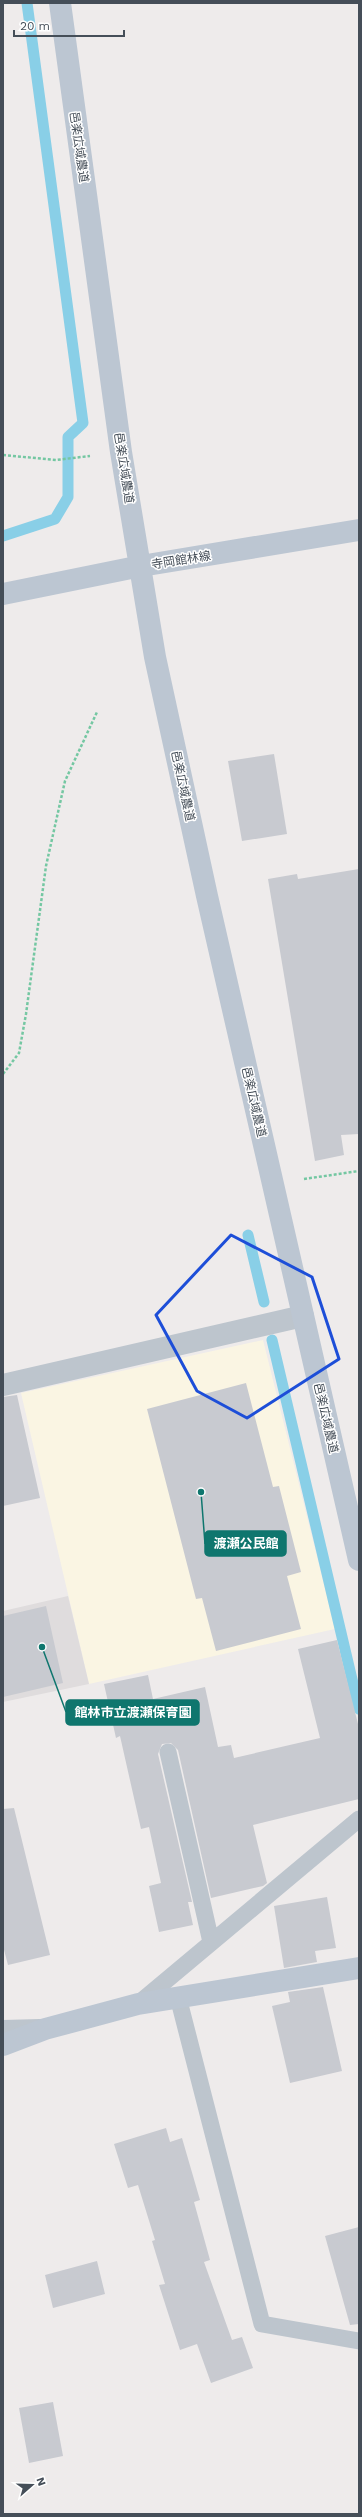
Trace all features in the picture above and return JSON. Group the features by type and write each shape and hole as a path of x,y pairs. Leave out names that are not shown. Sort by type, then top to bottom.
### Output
{"street":[{"name":"邑楽広域農道","path":"60,3 121,452 156,664 359,1560"},
{"name":"寺岡館林線","path":"3,594 141,566 359,530"},
{"path":"3,1385 303,1316"},
{"path":"3,2045 45,2029 138,2004 359,1968"},
{"path":"3,2031 45,2029"}],"lane":[{"path":"168,1752 211,1942"},
{"path":"138,2004 359,1819"},
{"path":"178,1997 262,2324 359,2341"}],"path":[{"path":"3,455 56,460 121,452"},
{"path":"3,1074 19,1053 26,1014 46,866 65,781 97,712"},
{"path":"273,1184 359,1171"}],"highlighted area":[{"path":"231,1235 312,1277 339,1359 247,1418 197,1391 156,1315"}],"shaded area":[{"path":"263,1340 335,1629 89,1684 21,1393"},
{"path":"68,1596 89,1684 3,1702 3,1611"}],"building":[{"path":"274,754 287,834 242,841 228,761"},
{"path":"359,869 359,1134 341,1135 344,1155 315,1161 268,879 297,874 298,879"},
{"path":"246,1383 273,1487 279,1486 301,1572 287,1576 301,1629 216,1651 202,1598 196,1599 147,1409"},
{"path":"17,1395 40,1498 3,1506 3,1397"},
{"path":"46,1606 63,1683 3,1697 3,1616"},
{"path":"337,1640 359,1728 359,1799 253,1825 267,1883 263,1886 211,1898 178,1750 171,1743 162,1744 158,1754 192,1902 188,1902 193,1925 159,1932 149,1886 161,1883 149,1827 141,1829 120,1736 116,1738 104,1684 148,1675 153,1699 205,1687 218,1747 231,1745 234,1758 320,1738 298,1649"},
{"path":"14,1808 50,1955 8,1965 3,1946 3,1809"},
{"path":"327,1897 336,1948 315,1951 317,1962 284,1968 274,1906"},
{"path":"323,1987 342,2071 290,2083 272,2006 290,2002 288,1992"},
{"path":"166,2128 170,2142 182,2138 200,2200 194,2202 210,2260 204,2262 232,2340 242,2337 253,2368 211,2383 197,2344 180,2350 159,2285 165,2284 152,2241 155,2240 138,2185 128,2188 114,2144"},
{"path":"359,2227 359,2324 350,2325 325,2236"},
{"path":"97,2261 105,2294 53,2308 45,2275"},
{"path":"53,2402 63,2456 29,2463 19,2408"}],"waterway":[{"path":"3,536 55,519 68,497 68,437 83,423 27,3"},
{"path":"248,1235 264,1302"},
{"path":"272,1340 359,1709"}],"place":[{"name":"渡瀬公民館","path":"201,1492"},
{"name":"館林市立渡瀬保育園","path":"42,1647"}]}
